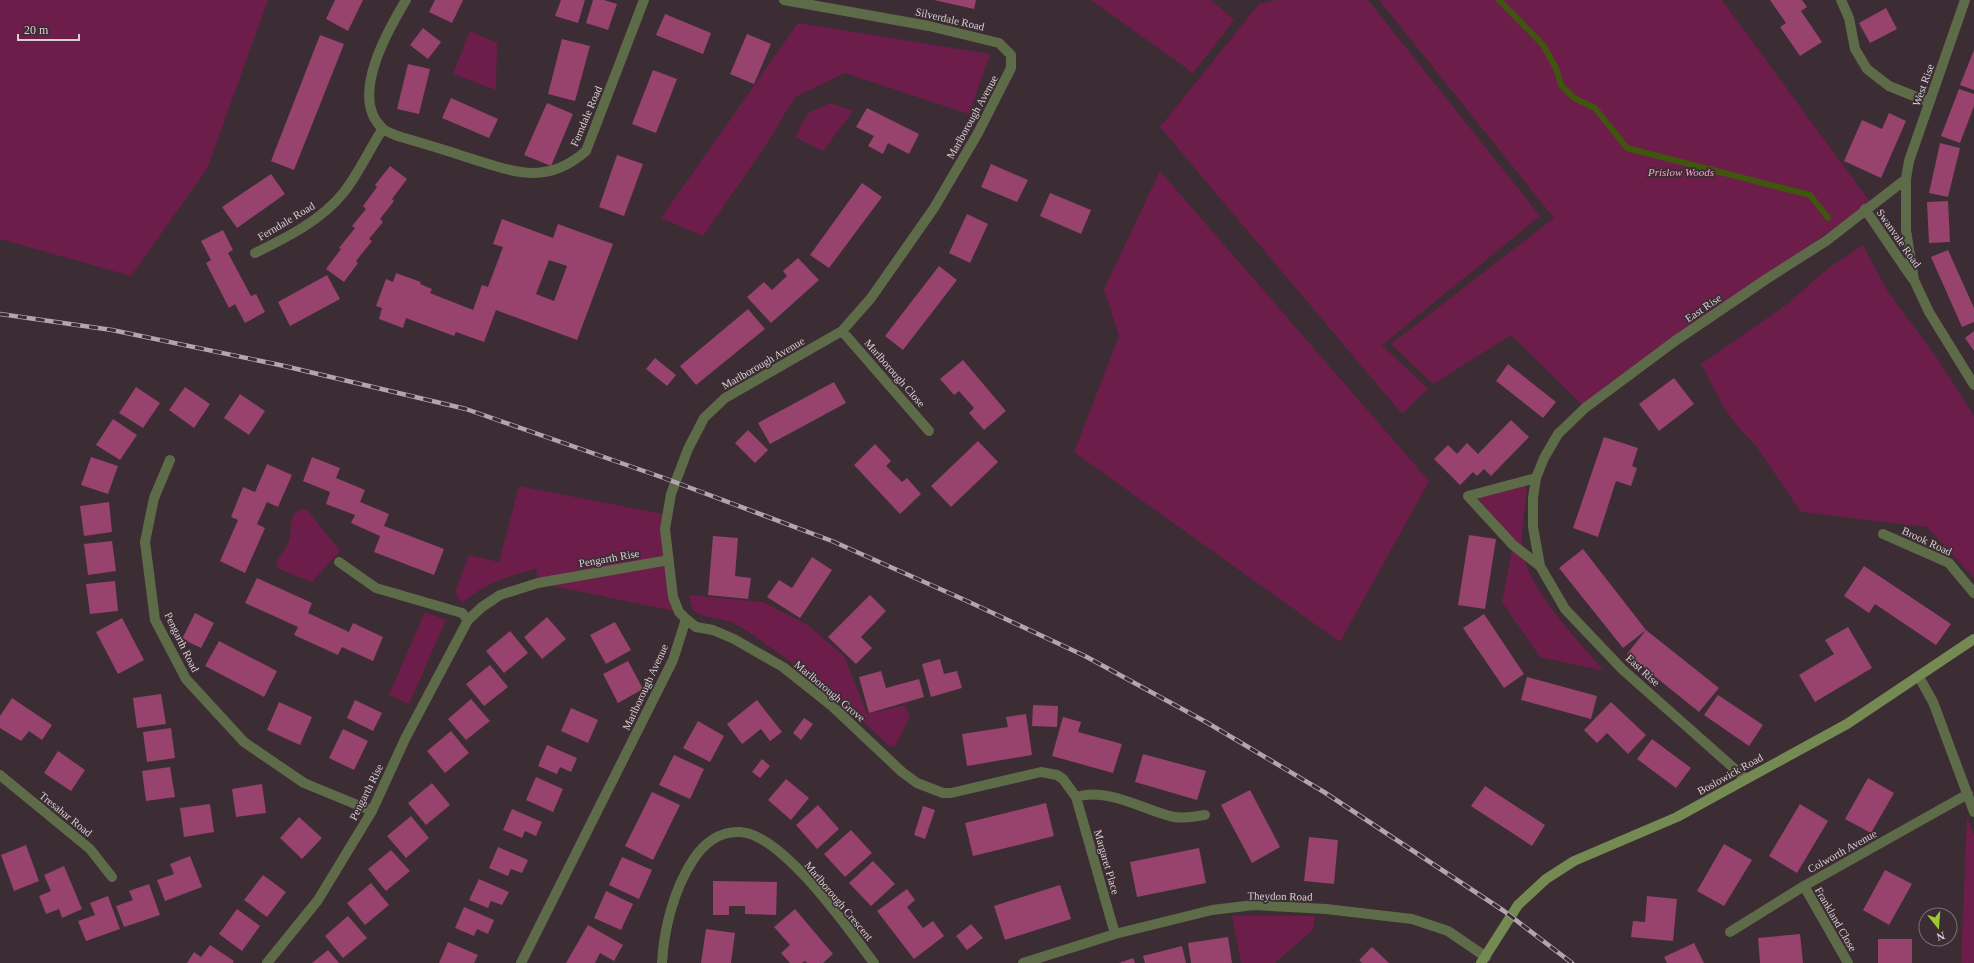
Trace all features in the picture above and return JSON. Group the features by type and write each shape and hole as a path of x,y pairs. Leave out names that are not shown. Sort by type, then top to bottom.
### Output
{"street":[{"path":"382,130 374,118 369,102 371,77 380,49 406,0"},
{"name":"Ferndale Road","path":"255,253 284,238 328,209 343,194 354,178 382,130 517,173 538,174 558,169 575,161 586,151 644,0"},
{"name":"Silverdale Road","path":"784,0 929,26 999,43 1011,55"},
{"path":"1841,0 1849,18 1855,49 1867,69 1889,86 1929,102"},
{"name":"West Rise","path":"1906,179 1909,161 1965,0"},
{"name":"Marlborough Avenue","path":"521,963 673,660 686,620 679,612 673,597 665,528 671,494 688,449 704,418 725,398 842,331 871,298 934,208 978,134 1011,68 1011,55"},
{"name":"East Rise","path":"1746,779 1622,669 1565,609 1540,566 1533,527 1533,498 1536,478 1544,458 1558,434 1585,408 1675,341 1826,241 1865,209 1906,179"},
{"name":"Swanvale Road","path":"1906,179 1906,230 1914,280"},
{"name":"Swanvale Road","path":"1865,209 1914,280 1929,312 1974,385"},
{"name":"Marlborough Close","path":"842,331 929,431"},
{"name":"Pengarth Road","path":"170,460 154,498 145,542 155,620 186,679 244,742 304,783 372,811"},
{"name":"East Rise","path":"1536,478 1468,496 1513,545 1540,566"},
{"name":"Brook Road","path":"1882,534 1949,563 1974,593"},
{"name":"Pengarth Rise","path":"266,963 318,900 372,811 406,739 468,620 482,607 500,595 538,583 669,560"},
{"path":"339,562 376,588 462,613 468,620"},
{"name":"Marlborough Grove","path":"686,620 696,627 713,630 734,639 783,667 832,706 902,772 917,783 943,793 951,793"},
{"name":"Boslowick Road","path":"1484,960 1502,928 1518,905 1533,889 1574,861 1677,817 1847,724 1974,639"},
{"path":"1919,677 1933,702 1974,812"},
{"name":"Margaret Place","path":"951,793 1041,772 1057,775 1063,779 1076,797 1115,934"},
{"name":"Tresahar Road","path":"0,775 90,849 112,878"},
{"path":"1076,797 1086,794 1105,795 1176,817 1205,815"},
{"name":"Colworth Avenue","path":"1730,932 1804,886 1968,794"},
{"name":"Marlborough Crescent","path":"662,963 666,930 673,903 688,869 699,851 714,838 723,833 741,832 757,837 775,847 809,880 874,963"},
{"name":"Frankland Close","path":"1804,886 1848,963"},
{"name":"Theydon Road","path":"1023,963 1115,934 1212,910 1247,906 1326,909 1412,920 1448,931 1484,960"}],"green space":[{"path":"0,0 268,0 207,169 131,276 0,239"},
{"path":"1091,0 1211,0 1234,20 1193,73"},
{"path":"1277,0 1368,0 1540,216 1382,345 1428,389 1402,414 1160,127 1259,4"},
{"name":"Prislow Woods","path":"1379,0 1722,0 1870,202 1585,408 1511,335 1433,384 1391,344 1554,218"},
{"path":"798,23 990,54 969,114 845,73 795,97 764,148 703,236 661,218"},
{"path":"470,31 497,43 496,90 453,74"},
{"path":"830,103 853,111 823,151 795,137 808,113"},
{"path":"1160,171 1429,481 1340,642 1074,452 1119,336 1104,289"},
{"path":"1863,245 1888,292 1939,361 1974,416 1974,578 1927,527 1801,512 1754,443 1742,432 1724,408 1701,364 1786,305 1827,269"},
{"path":"1527,485 1522,538 1525,562 1532,578 1554,612 1604,671 1540,657 1502,602 1514,540 1477,497"},
{"path":"519,486 667,515 679,612 538,583 536,569 516,574 488,585 463,603 457,597 456,590 469,555 499,562"},
{"path":"303,509 308,511 340,551 312,582 290,574 277,567 277,560 281,556 289,541 292,519 297,512"},
{"path":"689,595 763,602 808,625 844,656 867,714 905,705 910,717 895,746 890,747 847,707 817,682 747,631 728,621 698,614 693,611"},
{"path":"425,612 446,620 409,704 389,695"},
{"path":"1967,817 1974,835 1974,963 1961,963"},
{"path":"1232,916 1315,916 1313,930 1275,963 1241,963"}],"building":[{"path":"335,0 363,0 348,31 326,19"},
{"path":"435,0 463,0 452,23 429,12"},
{"path":"561,0 585,0 578,23 555,16"},
{"path":"593,0 604,0 617,4 608,30 586,23"},
{"path":"934,0 976,0 974,9"},
{"path":"1770,0 1802,0 1807,7 1801,11 1822,42 1800,56 1780,27 1786,23"},
{"path":"1886,8 1897,29 1870,43 1859,23"},
{"path":"665,14 711,33 703,54 656,35"},
{"path":"423,28 441,42 428,59 410,45"},
{"path":"747,34 771,44 754,84 730,74"},
{"path":"320,35 344,44 294,170 271,161"},
{"path":"562,39 590,46 575,101 548,94"},
{"path":"1974,50 1974,90 1960,85"},
{"path":"408,64 430,69 419,114 397,109"},
{"path":"653,70 677,79 656,133 632,124"},
{"path":"1959,89 1974,94 1974,106 1960,143 1941,136"},
{"path":"451,98 498,119 489,138 442,118"},
{"path":"547,103 573,114 551,166 524,155"},
{"path":"867,108 919,134 909,154 888,143 883,154 868,146 874,136 856,127"},
{"path":"1889,113 1906,121 1881,178 1844,161 1862,120 1882,129"},
{"path":"1940,143 1960,148 1948,197 1929,193"},
{"path":"617,155 643,164 624,216 599,207"},
{"path":"991,164 1028,180 1017,202 981,187"},
{"path":"390,166 407,179 392,199 394,201 380,219 383,222 369,239 372,241 356,261 358,263 344,282 326,269 341,249 339,248 355,228 352,226 366,209 363,206 377,187 375,185"},
{"path":"271,174 285,194 237,228 222,207"},
{"path":"862,183 882,197 829,268 810,255"},
{"path":"1050,193 1091,210 1081,234 1040,216"},
{"path":"1948,201 1950,242 1929,243 1927,202"},
{"path":"967,214 988,224 970,263 949,253"},
{"path":"502,219 553,238 558,224 613,244 577,340 496,310 484,342 456,332 454,336 406,318 403,328 379,319 382,308 376,306 386,279 393,282 396,273 421,282 420,284 432,289 430,293 473,310 482,285 488,287 503,247 493,244","holes":["549,260 567,266 554,301 536,294"]},
{"path":"223,230 233,250 228,253 251,296 256,294 265,312 245,323 235,304 229,308 206,263 211,260 201,241"},
{"path":"1948,250 1974,308 1974,322 1962,327 1931,257"},
{"path":"798,258 819,280 771,323 747,297 764,282 772,290 787,276 783,271"},
{"path":"939,266 957,280 903,350 885,336"},
{"path":"327,275 340,299 290,326 278,302"},
{"path":"748,309 765,329 696,385 680,366"},
{"path":"1974,331 1974,351 1965,338"},
{"path":"655,358 676,375 667,386 646,369"},
{"path":"963,360 1006,411 984,430 969,413 974,408 959,391 954,395 940,379"},
{"path":"1508,364 1556,402 1543,418 1496,381"},
{"path":"1674,378 1694,404 1659,431 1639,404"},
{"path":"834,382 846,403 770,444 758,423"},
{"path":"136,387 160,403 143,428 119,413"},
{"path":"185,387 210,404 194,428 169,410"},
{"path":"240,394 265,411 249,435 224,418"},
{"path":"113,419 137,435 120,460 96,445"},
{"path":"1511,420 1529,437 1491,476 1484,469 1477,476 1473,472 1460,485 1434,459 1448,445 1457,454 1467,443 1478,454"},
{"path":"748,430 768,450 755,463 735,443"},
{"path":"1604,437 1638,448 1632,466 1637,468 1631,486 1616,481 1598,537 1573,528"},
{"path":"978,441 998,462 951,507 931,486"},
{"path":"875,444 891,461 886,466 902,482 907,478 921,494 900,514 854,465"},
{"path":"91,457 118,466 108,494 81,485"},
{"path":"312,457 340,468 336,478 365,490 360,502 389,514 384,526 444,549 434,575 374,552 380,536 351,523 355,515 326,504 330,492 303,481"},
{"path":"267,464 292,475 278,507 267,502 257,524 265,528 245,573 220,561 238,520 231,517 243,487 255,492"},
{"path":"109,502 112,532 84,536 80,506"},
{"path":"1469,535 1496,539 1485,609 1458,605"},
{"path":"713,536 738,538 735,576 751,578 748,599 708,595"},
{"path":"112,541 116,571 88,575 84,544"},
{"path":"1583,549 1646,630 1623,648 1559,568"},
{"path":"812,557 832,570 800,618 767,597 779,580 792,588"},
{"path":"1864,566 1951,624 1936,645 1875,604 1869,613 1844,596"},
{"path":"257,578 312,603 308,613 349,632 353,623 383,637 373,661 342,647 338,655 294,635 298,627 245,603"},
{"path":"115,581 118,611 90,614 86,584"},
{"path":"870,595 886,611 861,637 872,648 856,664 828,637"},
{"path":"195,613 214,623 201,648 182,639"},
{"path":"1484,614 1524,674 1504,688 1463,628"},
{"path":"547,617 566,639 542,659 524,637"},
{"path":"122,618 144,660 118,674 96,632"},
{"path":"615,622 631,650 606,664 590,635"},
{"path":"1848,627 1872,668 1815,702 1799,675 1834,654 1825,640"},
{"path":"1646,630 1719,688 1699,712 1627,654"},
{"path":"510,631 528,653 504,673 486,651"},
{"path":"219,641 277,671 264,697 205,666"},
{"path":"940,659 944,674 957,671 962,688 931,697 922,664"},
{"path":"628,661 643,689 618,703 603,674"},
{"path":"490,665 508,687 484,706 466,684"},
{"path":"881,671 886,688 919,679 924,697 869,713 859,677"},
{"path":"1527,677 1597,696 1591,719 1521,700"},
{"path":"161,694 166,724 137,728 133,698"},
{"path":"1718,695 1763,725 1749,746 1704,715"},
{"path":"12,698 52,725 42,740 29,731 21,741 0,728 0,716"},
{"path":"471,699 490,721 466,740 448,719"},
{"path":"355,700 382,713 373,731 347,718"},
{"path":"757,700 782,732 770,741 761,729 742,744 727,724"},
{"path":"279,702 312,717 300,745 267,730"},
{"path":"1611,702 1646,735 1628,754 1607,733 1597,743 1584,730"},
{"path":"1033,705 1058,706 1057,727 1032,726"},
{"path":"571,708 598,720 588,743 561,731"},
{"path":"1026,714 1032,755 967,766 962,734 1008,727 1006,717"},
{"path":"1063,717 1081,722 1078,732 1122,744 1113,773 1052,756"},
{"path":"804,718 813,724 801,740 793,733"},
{"path":"698,721 724,736 710,762 683,748"},
{"path":"171,728 175,758 147,762 143,732"},
{"path":"343,729 368,741 354,770 329,758"},
{"path":"451,731 469,753 445,773 427,751"},
{"path":"1652,739 1691,768 1676,788 1637,759"},
{"path":"547,745 577,758 571,772 560,767 557,774 538,766"},
{"path":"58,751 85,770 71,791 44,773"},
{"path":"1143,754 1206,771 1197,800 1135,782"},
{"path":"674,755 704,769 690,799 659,785"},
{"path":"762,759 770,766 760,778 752,772"},
{"path":"170,767 175,797 146,801 142,771"},
{"path":"536,777 563,789 553,812 526,800"},
{"path":"1868,778 1894,793 1871,833 1845,819"},
{"path":"786,779 809,798 791,820 768,800"},
{"path":"432,783 450,805 426,825 408,803"},
{"path":"262,784 266,813 236,817 232,789"},
{"path":"1485,786 1545,825 1532,846 1471,806"},
{"path":"1250,790 1280,847 1252,863 1221,805"},
{"path":"652,792 680,805 653,860 625,846"},
{"path":"1046,803 1054,836 973,856 965,823"},
{"path":"210,804 214,832 184,837 180,808"},
{"path":"1800,804 1828,821 1797,873 1769,856"},
{"path":"818,805 839,829 817,849 796,825"},
{"path":"923,806 935,810 925,839 914,835"},
{"path":"512,809 542,822 536,836 525,831 522,838 503,830"},
{"path":"411,816 429,838 406,858 387,836"},
{"path":"299,817 322,838 302,859 280,838"},
{"path":"851,830 872,853 845,877 824,854"},
{"path":"1309,837 1338,840 1334,884 1304,881"},
{"path":"1724,844 1752,860 1724,906 1697,891"},
{"path":"26,845 39,881 14,891 1,855"},
{"path":"498,847 528,860 522,873 511,869 508,876 489,868"},
{"path":"1199,848 1206,883 1137,897 1130,862"},
{"path":"391,850 410,871 386,891 368,869"},
{"path":"190,856 202,887 165,901 157,880 174,874 170,864"},
{"path":"622,857 652,870 639,899 609,885"},
{"path":"873,861 895,884 871,906 849,883"},
{"path":"64,866 82,909 62,918 59,909 46,914 39,896 51,891 44,875"},
{"path":"1885,870 1912,884 1889,925 1863,910"},
{"path":"263,875 286,892 267,917 244,900"},
{"path":"479,879 509,892 502,905 491,901 488,908 469,900"},
{"path":"713,881 777,882 776,915 745,914 745,906 729,906 729,915 713,915"},
{"path":"371,883 389,905 365,925 347,903"},
{"path":"149,884 160,915 124,927 116,906 133,900 129,891"},
{"path":"1060,885 1071,919 1005,940 994,906"},
{"path":"907,889 915,900 907,907 923,928 933,921 944,936 914,959 877,911"},
{"path":"606,891 633,904 621,930 594,918"},
{"path":"108,896 120,929 86,941 78,921 95,915 90,903"},
{"path":"1647,896 1677,899 1673,941 1631,937 1633,921 1645,922"},
{"path":"464,907 494,920 488,934 477,929 474,936 455,928"},
{"path":"237,909 260,926 242,951 219,934"},
{"path":"795,909 833,954 823,963 807,963 805,961 802,963 790,963 781,953 790,945 774,927"},
{"path":"348,916 367,938 343,958 325,936"},
{"path":"971,924 983,938 967,950 956,936"},
{"path":"588,925 623,945 614,961 600,953 595,963 566,963"},
{"path":"706,929 735,933 731,963 701,963"},
{"path":"1800,934 1803,963 1760,963 1758,938"},
{"path":"1228,937 1232,963 1191,963 1188,943"},
{"path":"1878,939 1912,939 1912,963 1878,963"},
{"path":"448,942 478,955 474,963 439,963"},
{"path":"1694,943 1704,963 1667,963 1664,957"},
{"path":"210,945 234,961 233,963 187,963 194,952 201,957"},
{"path":"1182,946 1186,963 1145,963 1143,956"},
{"path":"1372,947 1389,963 1362,963 1359,960"},
{"path":"328,950 339,963 312,963"},
{"path":"1133,958 1135,963 1119,963"}],"waterway":[{"path":"1499,0 1543,45 1556,68 1561,85 1574,98 1595,108 1627,148 1810,195 1828,218"}],"railway":[{"path":"0,314 112,330 280,365 466,409 664,478 832,541 967,601 1085,656 1206,722 1324,792 1504,911 1572,963"}]}
